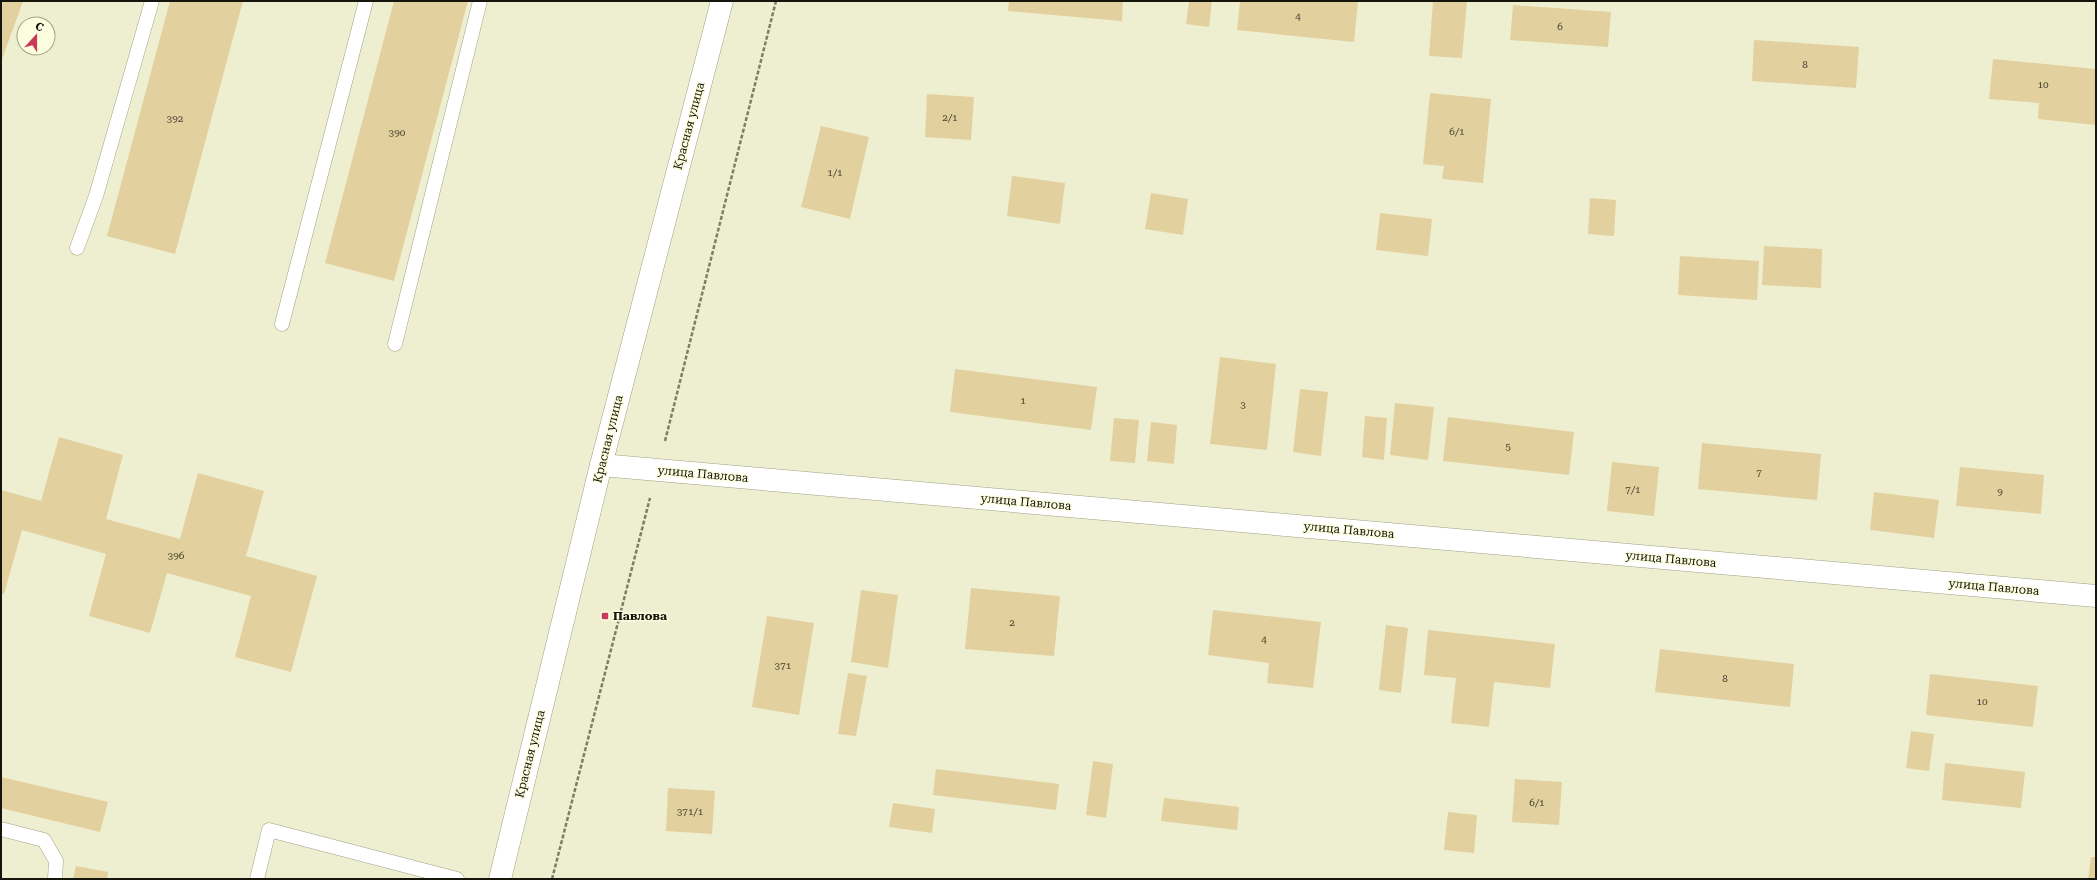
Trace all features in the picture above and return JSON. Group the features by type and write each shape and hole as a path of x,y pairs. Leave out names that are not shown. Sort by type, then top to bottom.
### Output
{"street":[{"name":"Красная улица","path":"500,879 601,465 722,1"},
{"name":"улица Павлова","path":"601,465 2096,596"}],"lane":[{"path":"77,248 96,196 152,1"},
{"path":"282,324 366,1"},
{"path":"395,344 480,1"},
{"path":"1,829 44,840 56,861 55,879"},
{"path":"257,879 269,830 457,879"}],"building":[{"path":"1,1 23,1 18,16 16,16 16,20 1,62"},
{"path":"170,1 243,1 175,254 107,236"},
{"path":"394,1 468,1 394,281 325,263"},
{"path":"1009,1 1123,1 1122,21 1008,11"},
{"path":"1189,1 1212,1 1209,27 1186,24"},
{"path":"1240,1 1358,2 1354,42 1237,30"},
{"path":"1433,1 1467,1 1462,58 1429,56"},
{"path":"1513,5 1611,12 1608,47 1510,40"},
{"path":"1754,40 1859,47 1856,88 1752,81"},
{"path":"1993,59 2096,69 2096,125 2038,119 2039,103 1989,99"},
{"path":"1430,93 1491,99 1483,183 1442,179 1444,166 1423,164"},
{"path":"927,94 974,97 971,140 925,137"},
{"path":"821,126 869,137 850,219 801,207"},
{"path":"1012,176 1065,183 1060,224 1007,216"},
{"path":"1151,193 1188,199 1183,235 1145,229"},
{"path":"1590,198 1616,200 1614,236 1588,234"},
{"path":"1380,213 1432,219 1428,256 1376,250"},
{"path":"1764,246 1822,249 1821,288 1762,285"},
{"path":"1680,256 1759,261 1757,300 1678,295"},
{"path":"1220,357 1276,364 1267,450 1210,444"},
{"path":"955,369 1097,387 1091,430 950,412"},
{"path":"1300,389 1328,392 1321,456 1293,452"},
{"path":"1395,403 1434,407 1428,460 1390,455"},
{"path":"1365,416 1387,418 1384,460 1362,457"},
{"path":"1448,417 1574,432 1569,475 1443,461"},
{"path":"1114,418 1139,420 1135,463 1110,461"},
{"path":"1151,422 1177,425 1174,464 1147,461"},
{"path":"59,437 123,455 106,519 180,539 198,473 264,491 246,556 317,576 291,672 235,657 251,596 167,573 150,633 89,616 106,554 22,530 4,594 1,593 1,490 41,501"},
{"path":"1702,443 1821,454 1817,500 1698,489"},
{"path":"1612,462 1659,467 1654,516 1607,511"},
{"path":"1960,467 2044,475 2041,514 1956,506"},
{"path":"1874,492 1939,500 1934,538 1870,530"},
{"path":"971,588 1060,596 1054,656 965,649"},
{"path":"861,590 898,595 888,668 851,662"},
{"path":"1213,610 1321,622 1313,688 1267,683 1269,663 1208,655"},
{"path":"767,616 814,623 799,715 752,707"},
{"path":"1386,625 1408,628 1401,693 1379,690"},
{"path":"1428,630 1555,644 1550,688 1494,682 1489,727 1451,723 1456,678 1424,675"},
{"path":"1660,649 1794,664 1790,707 1655,692"},
{"path":"848,673 867,676 856,736 838,734"},
{"path":"1930,674 2038,686 2033,727 1926,715"},
{"path":"1911,731 1934,734 1929,771 1906,768"},
{"path":"1093,761 1113,764 1106,818 1086,815"},
{"path":"1945,763 2025,772 2021,808 1942,800"},
{"path":"936,769 1059,784 1056,810 933,795"},
{"path":"1,777 108,802 100,832 1,808"},
{"path":"1515,779 1562,782 1559,825 1512,822"},
{"path":"668,788 715,791 712,834 666,831"},
{"path":"1164,798 1239,807 1237,830 1161,821"},
{"path":"893,803 935,809 932,833 889,827"},
{"path":"1448,812 1477,815 1474,853 1444,850"},
{"path":"2091,857 2096,857 2096,879 2088,879"},
{"path":"76,866 108,872 107,879 73,879"}],"place":[{"name":"Павлова","path":"605,616"}]}
